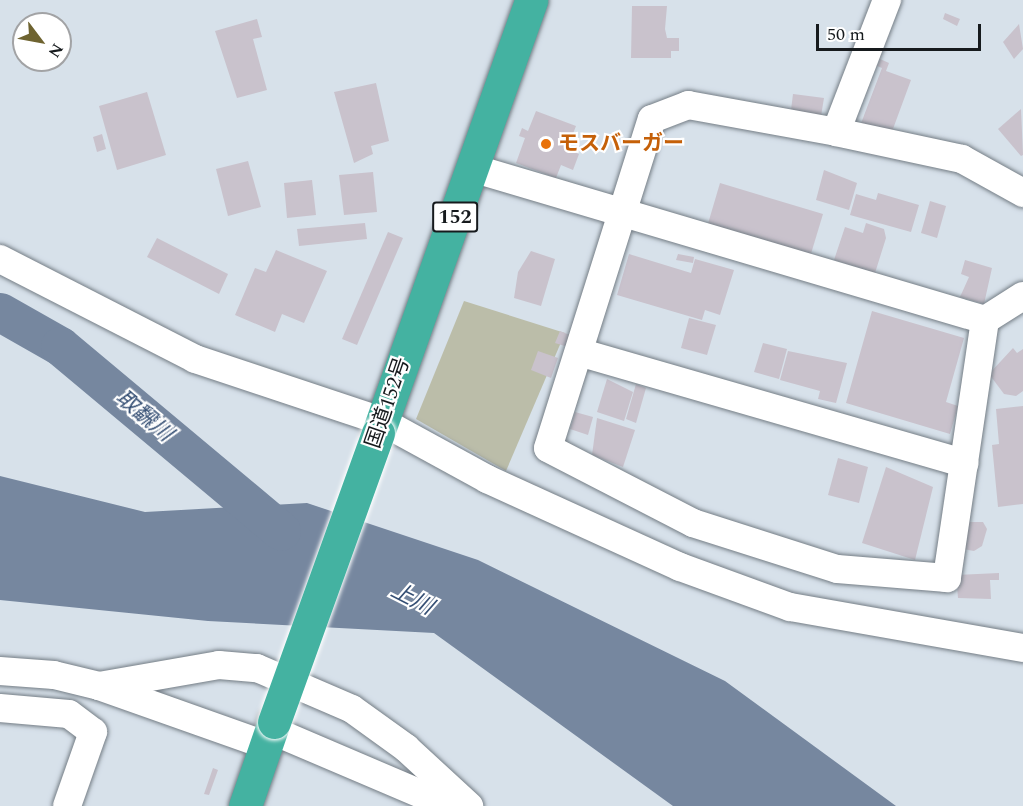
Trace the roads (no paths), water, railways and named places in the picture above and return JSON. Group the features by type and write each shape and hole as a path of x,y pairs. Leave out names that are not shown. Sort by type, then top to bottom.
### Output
{"highway":[{"name":"国道152号","path":"245,806 531,0"}],"street":[{"path":"836,132 887,0"},
{"path":"985,320 947,578 837,569 693,523 548,448 582,353 652,119 688,105 836,132 962,159 1023,193"},
{"path":"472,168 985,320 1023,296"},
{"path":"0,259 195,359 379,427 680,567 790,607 1023,648"},
{"path":"582,353 964,463"},
{"path":"99,686 219,665 257,668 352,709 406,748 469,806"},
{"path":"0,671 54,675 270,732 449,806"},
{"path":"0,708 69,714 93,732 67,806"}],"water":[{"name":"上川","path":"0,476 145,512 307,503 478,560 725,681 896,806 673,806 434,633 208,621 0,600"}],"waterway":[{"name":"取飜川","path":"0,312 60,346 281,531"}],"place":[{"name":"モスバーガー","path":"546,144"}]}
